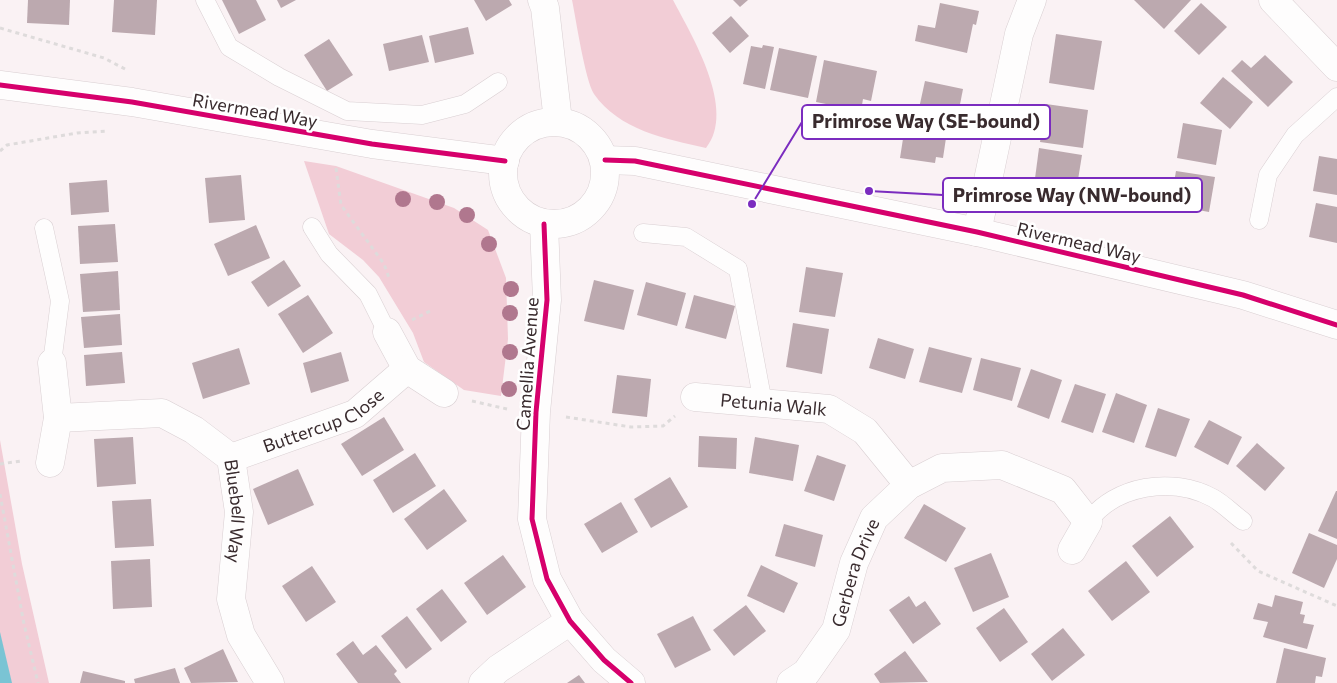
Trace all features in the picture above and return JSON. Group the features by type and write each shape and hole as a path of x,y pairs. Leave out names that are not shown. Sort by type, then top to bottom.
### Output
{"street":[{"path":"542,0 545,8 558,121"},
{"path":"977,232 1019,34 1032,0"},
{"path":"1273,0 1337,67"},
{"name":"Rivermead Way","path":"7,86 132,102 332,137 505,161"},
{"path":"558,121 573,125 589,134 597,144 604,160 606,172 604,190 595,206 581,218 562,224 544,224 526,216 512,204 502,180 505,161 511,144 524,131 540,123 558,121"},
{"name":"Rivermead Way","path":"604,160 635,161 977,232 1244,295 1337,325"},
{"name":"Camellia Avenue","path":"544,224 547,300 536,412 532,519 547,579 570,621 604,660 631,683"},
{"path":"388,332 407,369 444,393"},
{"path":"50,463 58,418 52,363"},
{"name":"Buttercup Close","path":"231,458 355,414 407,369"},
{"name":"Petunia Walk","path":"695,397 829,409 865,431 909,485"},
{"name":"Bluebell Way","path":"58,418 162,413 194,430 231,458 238,512 231,599 241,635 270,683"},
{"name":"Gerbera Drive","path":"791,683 806,673 836,630 854,563 874,518 909,485 942,468 1002,465 1063,490 1088,522"},
{"path":"1072,550 1088,522"},
{"path":"483,683 498,669 570,621"}],"lane":[{"path":"205,0 229,47 279,77 347,111 422,115 464,104 498,82"},
{"path":"1258,220 1268,175 1295,134 1337,97"},
{"path":"312,227 329,254 368,294 388,332"},
{"path":"44,228 60,301 52,363"},
{"path":"643,233 686,237 738,269 763,403"},
{"path":"1088,522 1096,511 1123,494 1154,485 1182,488 1212,498 1243,521"}],"path":[{"path":"332,137 340,205 384,264 392,286"},
{"path":"444,393 491,407 631,427 663,426 695,397"},
{"path":"0,494 24,624 38,683"},
{"path":"1227,540 1258,571 1337,606"}],"shaded area":[{"path":"572,0 673,0 700,53 714,94 717,114 714,132 706,148 644,131 630,125 604,106 594,94 587,76"},
{"path":"304,161 336,166 454,208 488,230 506,278 508,339 501,396 464,390 424,362 413,333 379,277 363,260 329,234"},
{"path":"0,440 22,564 49,683 0,683"}],"water":[{"path":"0,632 12,683 0,683"}],"building":[{"path":"28,0 70,0 69,25 27,23"},
{"path":"114,0 157,0 155,35 112,32"},
{"path":"222,0 256,0 266,20 239,34"},
{"path":"277,0 296,0 281,8"},
{"path":"474,0 509,0 512,5 486,21"},
{"path":"733,0 748,0 740,7"},
{"path":"1134,0 1191,0 1164,29"},
{"path":"940,3 979,11 976,25 973,24 967,53 915,41 918,25 935,28"},
{"path":"1201,3 1227,27 1199,55 1174,31"},
{"path":"731,16 749,36 730,53 712,33"},
{"path":"468,27 474,54 435,63 429,36"},
{"path":"1056,34 1102,41 1094,90 1049,83"},
{"path":"422,35 429,62 389,71 383,44"},
{"path":"329,39 353,75 327,91 304,55"},
{"path":"763,45 774,47 765,89 743,84 751,46 762,48"},
{"path":"779,48 817,56 808,98 770,90"},
{"path":"1265,55 1293,82 1268,107 1231,71 1242,60 1251,68"},
{"path":"824,60 877,71 871,101 863,99 861,111 816,102"},
{"path":"1223,77 1253,102 1230,129 1200,103"},
{"path":"925,81 963,89 955,130 916,122"},
{"path":"1046,104 1088,110 1083,148 1040,142"},
{"path":"1183,123 1222,130 1216,165 1177,158"},
{"path":"905,126 941,131 940,137 946,138 943,158 936,157 935,163 900,158"},
{"path":"1039,148 1082,155 1076,192 1034,186"},
{"path":"1319,156 1337,159 1337,195 1313,191"},
{"path":"1176,171 1215,177 1209,212 1170,205"},
{"path":"241,175 245,220 209,223 205,178"},
{"path":"107,180 109,212 71,215 69,183"},
{"path":"1316,203 1337,207 1337,243 1309,237"},
{"path":"115,224 118,262 80,264 78,226"},
{"path":"256,225 270,258 228,276 214,244"},
{"path":"284,260 301,286 268,307 251,282"},
{"path":"806,267 843,273 835,317 799,312"},
{"path":"118,271 120,310 83,312 80,274"},
{"path":"594,280 634,290 624,330 584,321"},
{"path":"646,282 686,293 677,326 637,315"},
{"path":"308,295 333,333 303,353 278,314"},
{"path":"694,295 735,306 726,339 685,328"},
{"path":"120,314 122,345 84,348 81,317"},
{"path":"793,323 829,329 822,374 786,367"},
{"path":"878,338 914,349 905,379 869,368"},
{"path":"929,347 972,358 962,393 919,382"},
{"path":"239,348 250,384 203,399 192,363"},
{"path":"122,352 125,383 86,386 84,355"},
{"path":"341,352 349,381 311,393 303,363"},
{"path":"981,358 1021,368 1012,401 973,390"},
{"path":"1031,369 1062,380 1049,419 1017,407"},
{"path":"617,375 651,379 647,417 612,413"},
{"path":"1075,384 1106,394 1093,433 1061,422"},
{"path":"1116,393 1147,405 1134,443 1102,432"},
{"path":"1158,408 1190,419 1176,457 1145,447"},
{"path":"384,417 404,450 362,476 341,444"},
{"path":"1209,420 1242,437 1228,465 1194,447"},
{"path":"699,436 737,438 736,469 698,467"},
{"path":"133,437 136,484 97,487 94,439"},
{"path":"755,437 799,445 793,481 749,473"},
{"path":"1257,443 1285,468 1265,491 1236,466"},
{"path":"415,453 436,486 393,513 373,480"},
{"path":"817,455 846,465 834,501 804,491"},
{"path":"298,469 314,505 268,525 253,489"},
{"path":"670,477 688,507 651,528 634,499"},
{"path":"444,489 467,521 427,550 404,519"},
{"path":"1337,491 1337,539 1318,531"},
{"path":"151,499 154,546 115,548 112,501"},
{"path":"621,502 638,532 602,553 584,524"},
{"path":"924,504 966,528 946,562 904,538"},
{"path":"1170,516 1194,547 1157,577 1132,546"},
{"path":"784,524 823,535 815,567 775,556"},
{"path":"1309,533 1337,545 1337,559 1324,588 1292,573"},
{"path":"991,553 1009,597 973,612 954,568"},
{"path":"503,555 526,587 487,615 464,583"},
{"path":"150,559 152,607 113,609 111,561"},
{"path":"1126,561 1150,592 1112,621 1088,591"},
{"path":"761,565 798,583 784,613 747,596"},
{"path":"312,566 336,602 306,622 282,586"},
{"path":"442,589 467,622 441,642 416,609"},
{"path":"1275,595 1303,602 1300,614 1305,615 1303,623 1314,625 1307,649 1263,637 1268,622 1253,619 1258,603 1272,607"},
{"path":"909,596 916,607 925,601 941,624 913,644 889,610"},
{"path":"746,605 766,631 734,656 713,630"},
{"path":"1004,608 1028,642 1000,662 976,628"},
{"path":"407,616 432,649 406,669 381,636"},
{"path":"693,616 711,650 675,668 657,634"},
{"path":"1063,628 1085,655 1052,681 1031,654"},
{"path":"353,641 363,655 376,645 397,671 394,674 401,683 358,683 336,654"},
{"path":"1284,648 1326,658 1322,677 1316,676 1315,683 1276,683"},
{"path":"223,649 238,682 191,683 184,668"},
{"path":"905,651 928,682 880,683 874,674"},
{"path":"175,668 180,683 135,683 134,679"},
{"path":"83,671 125,681 125,683 80,683"},
{"path":"579,675 585,683 567,683"}],"cycle path":[{"path":"0,85 132,102 372,144 505,161"},
{"path":"605,160 635,161 977,232 1243,295 1337,325"},
{"path":"544,224 547,300 536,412 532,519 547,579 570,621 604,660 631,683"}],"place":[{"name":"Primrose Way (NW-bound)","path":"869,191"},
{"name":"Primrose Way (SE-bound)","path":"752,204"}]}
